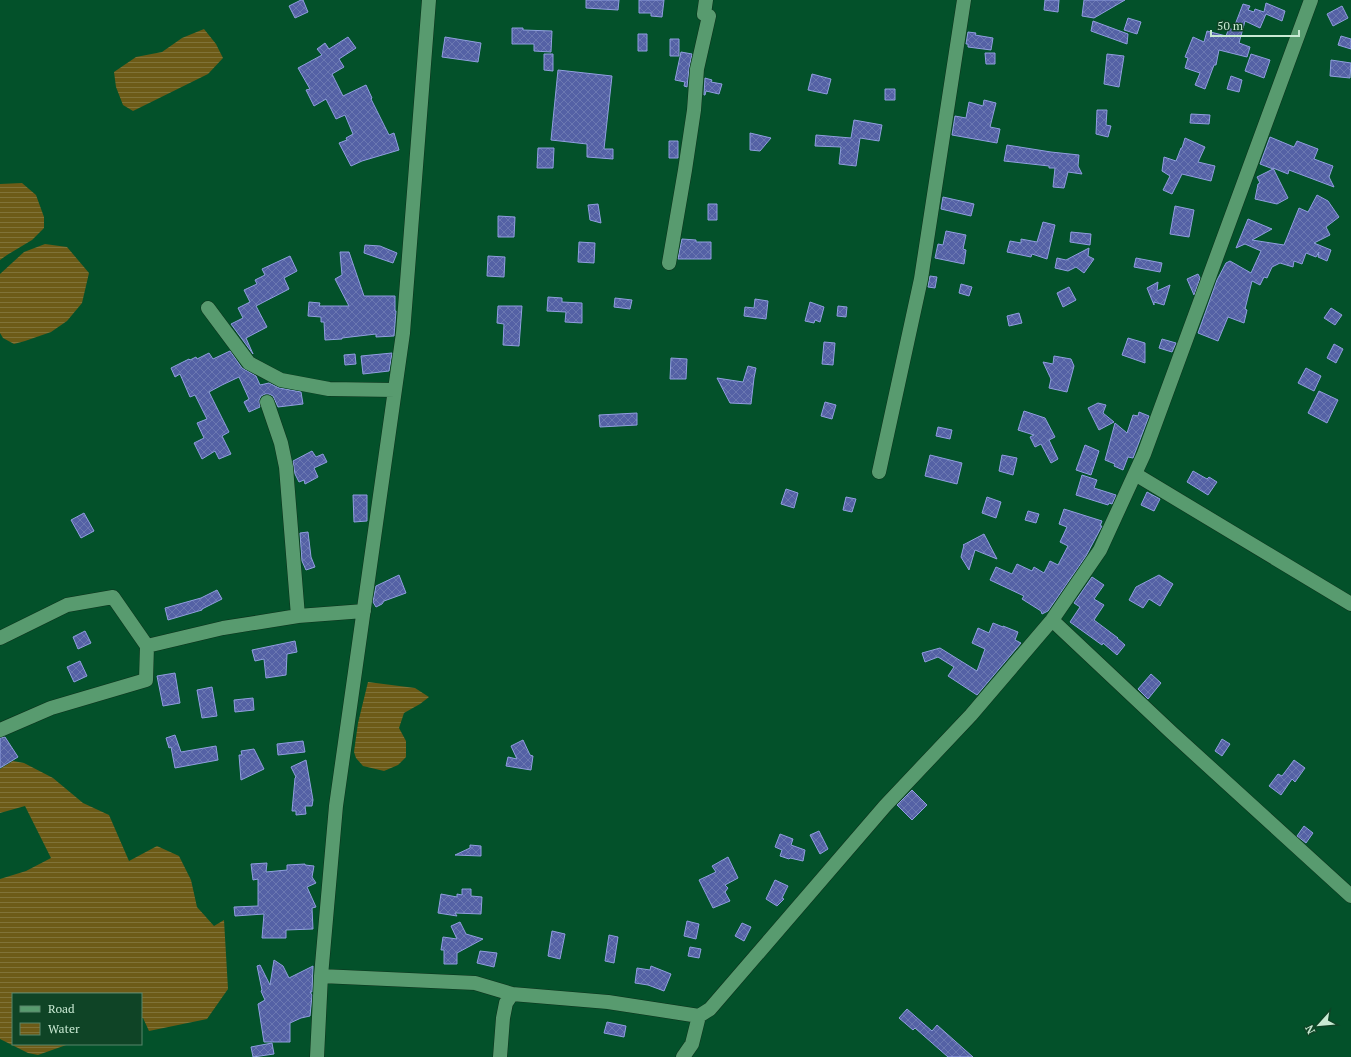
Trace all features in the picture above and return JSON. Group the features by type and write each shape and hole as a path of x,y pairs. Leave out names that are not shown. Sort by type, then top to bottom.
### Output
{"street":[{"path":"317,1057 321,976 336,806 403,333 429,0"},
{"path":"669,263 694,110 697,69 709,16 704,14 706,0"},
{"path":"879,472 921,279 964,0"},
{"path":"321,976 475,983 512,994 608,1002 699,1016 710,1009 885,806 971,715 1052,620 1100,550 1144,454 1311,0"},
{"path":"208,308 249,362 281,380 329,389 395,390"},
{"path":"267,402 281,443 286,467 298,616"},
{"path":"1135,474 1351,604"},
{"path":"0,638 67,604 113,597 147,646 146,680 51,708 0,730"},
{"path":"147,646 223,628 298,616 364,611"},
{"path":"1052,620 1171,732 1351,896"},
{"path":"500,1057 503,1018 506,1003 512,994"},
{"path":"683,1057 692,1044 699,1016"}],"water":[{"path":"204,29 216,44 223,58 208,74 133,111 123,105 116,87 114,72 136,57 162,52 182,38"},
{"path":"22,183 36,195 44,217 44,228 32,240 0,260 0,184"},
{"path":"45,244 67,247 89,273 82,303 67,321 51,332 14,344 3,338 0,333 0,274 24,252"},
{"path":"368,682 415,688 429,697 404,713 399,728 406,741 406,757 398,765 384,771 363,766 356,758 354,752 358,723"},
{"path":"13,761 24,763 53,778 83,803 109,815 129,861 157,846 179,856 191,880 197,907 214,926 224,920 228,989 207,1019 149,1031 142,1018 142,993 12,993 12,1045 0,1039 0,879 26,871 51,858 25,806 0,813 0,769"},
{"path":"12,1045 66,1045 38,1055 28,1053"}],"building":[{"path":"303,0 308,12 295,18 289,6"},
{"path":"586,0 619,0 618,10 586,8"},
{"path":"639,0 664,0 662,17 651,16 651,13 639,13"},
{"path":"1045,0 1059,0 1058,12 1044,10"},
{"path":"1084,0 1125,0 1094,18 1082,16"},
{"path":"1266,3 1285,11 1282,21 1266,14 1260,28 1245,21 1239,43 1250,47 1247,57 1219,50 1216,65 1214,65 1205,89 1195,85 1200,73 1185,68 1188,58 1185,57 1193,37 1204,42 1207,31 1226,36 1229,28 1233,30 1243,4 1250,6 1248,10 1254,12 1255,9 1264,12"},
{"path":"1342,6 1348,18 1333,26 1327,14"},
{"path":"1128,18 1141,22 1137,34 1124,30"},
{"path":"1093,21 1128,34 1127,44 1091,31"},
{"path":"512,28 552,31 551,52 534,51 534,44 512,44"},
{"path":"968,32 976,33 975,35 993,38 991,50 968,47 968,44 966,44"},
{"path":"638,34 647,34 647,51 638,51"},
{"path":"1341,36 1351,39 1351,49 1338,45"},
{"path":"348,37 356,48 339,59 344,67 332,74 343,96 366,85 372,98 371,99 389,135 394,133 399,150 362,161 351,166 339,143 347,140 346,138 353,134 345,115 336,119 326,99 314,106 306,90 310,89 298,68 322,55 317,49 325,43 329,49"},
{"path":"445,37 481,43 478,62 442,57"},
{"path":"670,39 679,39 679,56 670,56"},
{"path":"681,52 692,54 687,87 684,86 685,82 675,80"},
{"path":"985,53 995,53 995,64 986,64"},
{"path":"544,54 553,54 553,71 544,70"},
{"path":"1107,54 1124,56 1119,87 1104,84"},
{"path":"1251,54 1270,60 1264,78 1245,71"},
{"path":"1331,60 1351,63 1350,78 1330,76"},
{"path":"558,70 612,76 604,149 613,149 613,159 587,157 587,144 551,140"},
{"path":"812,74 831,79 827,94 808,90"},
{"path":"1231,76 1242,80 1239,92 1227,89"},
{"path":"705,78 712,80 711,82 722,84 719,94 706,91 704,95"},
{"path":"885,89 895,89 895,100 885,100"},
{"path":"984,100 996,103 990,127 1000,129 997,143 952,135 955,116 966,118 969,102 983,106"},
{"path":"1097,110 1107,110 1106,125 1111,126 1108,137 1096,134"},
{"path":"1191,114 1210,115 1209,124 1190,123"},
{"path":"854,120 882,125 879,141 860,138 856,166 839,164 841,147 815,146 816,135 851,138"},
{"path":"750,133 771,138 760,151 750,150"},
{"path":"1270,137 1294,147 1297,141 1318,149 1314,159 1333,166 1329,177 1334,187 1289,170 1288,174 1273,168 1288,198 1277,204 1255,199 1258,184 1260,183 1257,177 1273,169 1260,164"},
{"path":"1185,138 1205,147 1198,162 1215,166 1211,181 1182,174 1172,194 1163,190 1170,176 1162,171 1164,157 1176,161"},
{"path":"669,141 678,141 678,158 669,158"},
{"path":"1007,145 1079,155 1078,166 1082,174 1068,172 1064,188 1053,187 1055,168 1004,161"},
{"path":"538,148 554,148 553,168 537,168"},
{"path":"1317,195 1328,201 1339,217 1326,227 1330,235 1314,243 1331,250 1327,261 1318,257 1319,252 1316,257 1306,253 1302,264 1294,261 1293,267 1280,263 1272,267 1267,278 1264,277 1260,285 1252,281 1245,309 1247,310 1244,323 1228,317 1218,341 1198,333 1217,280 1226,263 1230,261 1251,273 1261,251 1245,244 1236,248 1248,219 1272,229 1252,240 1284,245 1299,208 1308,212"},
{"path":"943,197 974,204 971,216 941,209"},
{"path":"598,204 601,223 590,220 588,205"},
{"path":"708,204 717,204 717,220 708,220"},
{"path":"1175,206 1194,210 1189,237 1170,234"},
{"path":"498,216 515,217 514,237 498,237"},
{"path":"1043,222 1055,225 1047,259 1032,254 1031,257 1007,252 1010,241 1021,243 1021,239 1037,242"},
{"path":"946,231 966,235 963,249 966,250 964,264 935,258 938,244 943,245"},
{"path":"1071,232 1091,234 1090,245 1070,242"},
{"path":"682,239 696,240 696,242 711,242 711,259 678,259"},
{"path":"579,242 595,243 594,263 578,262"},
{"path":"365,245 380,246 397,253 393,263 364,253"},
{"path":"1089,248 1088,256 1094,259 1084,273 1076,267 1068,271 1055,268 1057,258 1066,260"},
{"path":"340,252 349,252 364,296 395,296 396,311 394,336 376,337 376,334 325,340 324,322 321,322 321,317 308,316 309,302 320,303 319,306 349,306 335,279 342,275"},
{"path":"290,256 297,271 284,278 289,289 256,306 267,327 246,338 253,354 231,324 243,318 238,308 250,302 244,290 257,284 255,280 265,275 262,269"},
{"path":"488,256 505,257 504,277 487,276"},
{"path":"1136,258 1162,263 1160,272 1134,267"},
{"path":"1198,274 1200,278 1194,295 1187,279"},
{"path":"930,276 937,277 935,288 928,287"},
{"path":"1158,282 1157,291 1170,285 1164,305 1154,302 1154,305 1147,288"},
{"path":"961,284 972,287 969,296 959,293"},
{"path":"1069,287 1076,300 1063,307 1057,293"},
{"path":"548,297 562,298 562,302 582,303 582,323 565,322 566,312 547,311"},
{"path":"615,298 632,300 630,309 614,307"},
{"path":"755,299 768,301 766,319 744,316 745,307 754,308"},
{"path":"810,302 824,307 820,322 815,320 814,323 805,321"},
{"path":"498,306 522,306 519,346 503,345 504,324 497,323"},
{"path":"838,306 847,307 846,317 837,316"},
{"path":"1331,308 1342,315 1335,325 1324,318"},
{"path":"1019,313 1022,323 1009,326 1007,316"},
{"path":"1128,338 1145,343 1145,363 1122,355"},
{"path":"1162,339 1176,343 1172,352 1159,348"},
{"path":"824,342 835,343 833,365 822,364"},
{"path":"1334,344 1343,349 1336,363 1327,358"},
{"path":"230,351 242,368 256,376 260,385 269,383 279,388 301,392 303,404 278,407 273,396 265,394 261,396 259,400 260,407 249,412 244,402 249,399 239,377 209,392 229,432 222,436 231,454 219,459 215,451 202,459 194,443 204,438 197,423 207,419 195,395 190,397 180,374 175,377 171,368 189,359 190,360 196,357 197,359 209,353 213,359"},
{"path":"392,353 389,371 363,374 361,356"},
{"path":"355,354 356,364 345,365 344,355"},
{"path":"1054,356 1071,359 1074,366 1067,392 1049,388 1051,379 1043,362 1053,364"},
{"path":"671,358 687,359 686,379 670,379"},
{"path":"748,366 756,368 751,404 730,403 717,378 743,382"},
{"path":"1306,368 1321,376 1314,391 1298,383"},
{"path":"1319,391 1338,400 1327,423 1308,413"},
{"path":"825,402 836,405 832,419 821,416"},
{"path":"1098,403 1106,405 1103,413 1114,422 1099,430 1088,408"},
{"path":"1024,411 1045,418 1055,437 1049,440 1058,459 1051,463 1041,444 1035,447 1030,437 1034,435 1018,430"},
{"path":"1139,412 1149,416 1133,458 1128,457 1123,470 1114,466 1115,464 1105,460 1115,423 1127,433 1133,415 1138,416"},
{"path":"637,413 637,425 600,427 599,415"},
{"path":"938,427 952,430 950,439 936,436"},
{"path":"1085,445 1099,451 1091,475 1076,470"},
{"path":"312,451 316,457 323,454 327,462 314,468 318,477 305,484 304,480 299,482 295,474 293,461"},
{"path":"930,455 962,463 957,484 925,476"},
{"path":"1002,455 1017,458 1013,475 999,471"},
{"path":"1193,471 1207,479 1209,477 1217,482 1208,495 1187,482"},
{"path":"1082,475 1097,480 1094,488 1116,495 1112,504 1109,503 1108,505 1076,495"},
{"path":"786,489 798,493 794,508 781,504"},
{"path":"1147,492 1160,499 1154,511 1141,505"},
{"path":"353,495 367,495 367,521 354,522"},
{"path":"846,497 856,499 852,512 843,510"},
{"path":"987,497 1001,502 996,518 982,513"},
{"path":"1064,509 1102,521 1100,526 1102,526 1086,556 1048,611 1042,614 1041,611 1022,599 1024,596 990,580 996,567 1012,574 1017,564 1032,571 1034,567 1044,573 1050,561 1058,565 1068,546 1060,542 1067,527 1059,524"},
{"path":"1028,511 1039,514 1036,523 1025,520"},
{"path":"84,513 94,531 81,538 71,520"},
{"path":"308,532 311,557 315,567 306,570 302,561 300,533"},
{"path":"984,534 997,559 975,550 969,570 961,557 963,545"},
{"path":"399,575 406,593 384,601 376,607 373,602 376,586"},
{"path":"1159,575 1173,584 1160,606 1149,599 1143,608 1129,600 1136,587"},
{"path":"1092,577 1104,585 1094,599 1104,605 1094,620 1125,645 1117,655 1103,643 1102,645 1070,622 1080,607 1074,603"},
{"path":"217,590 222,599 202,610 168,620 165,608 201,598"},
{"path":"993,623 1018,632 1015,640 1021,643 977,695 948,676 954,667 938,657 925,662 922,653 940,648 977,671 985,649 972,643 978,628 989,633"},
{"path":"85,631 91,643 78,649 73,637"},
{"path":"295,641 297,652 287,654 286,675 266,678 264,659 255,661 252,650"},
{"path":"80,661 87,676 74,682 67,667"},
{"path":"175,673 180,703 163,706 157,676"},
{"path":"1151,674 1161,683 1148,699 1138,689"},
{"path":"212,687 217,716 202,718 197,690"},
{"path":"253,698 254,710 235,712 234,700"},
{"path":"175,735 181,752 216,746 218,760 175,768 171,747 169,748 166,738"},
{"path":"5,737 18,757 0,768 0,738"},
{"path":"1222,739 1230,744 1222,756 1215,751"},
{"path":"523,740 530,755 533,756 531,770 506,766 508,757 517,759 511,746"},
{"path":"303,741 305,752 278,755 277,744"},
{"path":"254,749 264,769 241,780 239,755 242,755 241,751"},
{"path":"306,760 313,800 312,806 305,806 306,814 296,815 296,811 292,811 296,777 291,767"},
{"path":"1294,760 1305,768 1295,782 1292,779 1281,795 1269,786 1278,774 1282,776"},
{"path":"912,790 927,805 912,820 897,805"},
{"path":"1304,826 1313,833 1306,843 1297,836"},
{"path":"819,831 828,849 820,854 810,835"},
{"path":"780,834 793,839 791,845 805,850 803,861 780,856 782,850 775,847"},
{"path":"470,845 481,846 481,856 455,855 470,848"},
{"path":"728,857 738,878 725,885 728,888 725,892 730,901 713,908 699,880 716,872 712,866"},
{"path":"267,863 266,872 287,870 287,865 305,864 314,866 312,877 316,883 307,887 316,907 312,908 313,929 286,930 286,938 262,938 264,914 235,916 234,907 258,906 258,879 253,880 251,864"},
{"path":"775,880 788,886 782,898 784,899 777,906 766,899"},
{"path":"462,889 471,889 471,896 482,897 481,914 455,913 457,916 438,913 441,894 457,897 457,894 462,895"},
{"path":"687,921 699,924 696,939 684,936"},
{"path":"460,922 466,934 483,939 457,953 457,964 444,964 444,950 441,950 443,937 457,939 451,926"},
{"path":"742,923 751,927 744,941 735,936"},
{"path":"552,931 565,934 560,959 548,956"},
{"path":"609,935 618,937 614,963 605,961"},
{"path":"690,947 701,949 699,958 688,956"},
{"path":"480,951 497,953 494,967 477,963"},
{"path":"274,960 283,966 289,978 313,966 312,992 310,992 312,995 310,1016 290,1023 290,1042 264,1042 258,1004 265,1000 261,991 257,966 260,965 270,985"},
{"path":"651,966 671,974 664,991 648,985 635,983 637,968 650,970"},
{"path":"907,1009 932,1031 937,1025 973,1057 948,1057 915,1028 913,1030 899,1018"},
{"path":"607,1022 626,1026 624,1037 604,1033"},
{"path":"272,1043 274,1054 253,1057 251,1047"}]}
